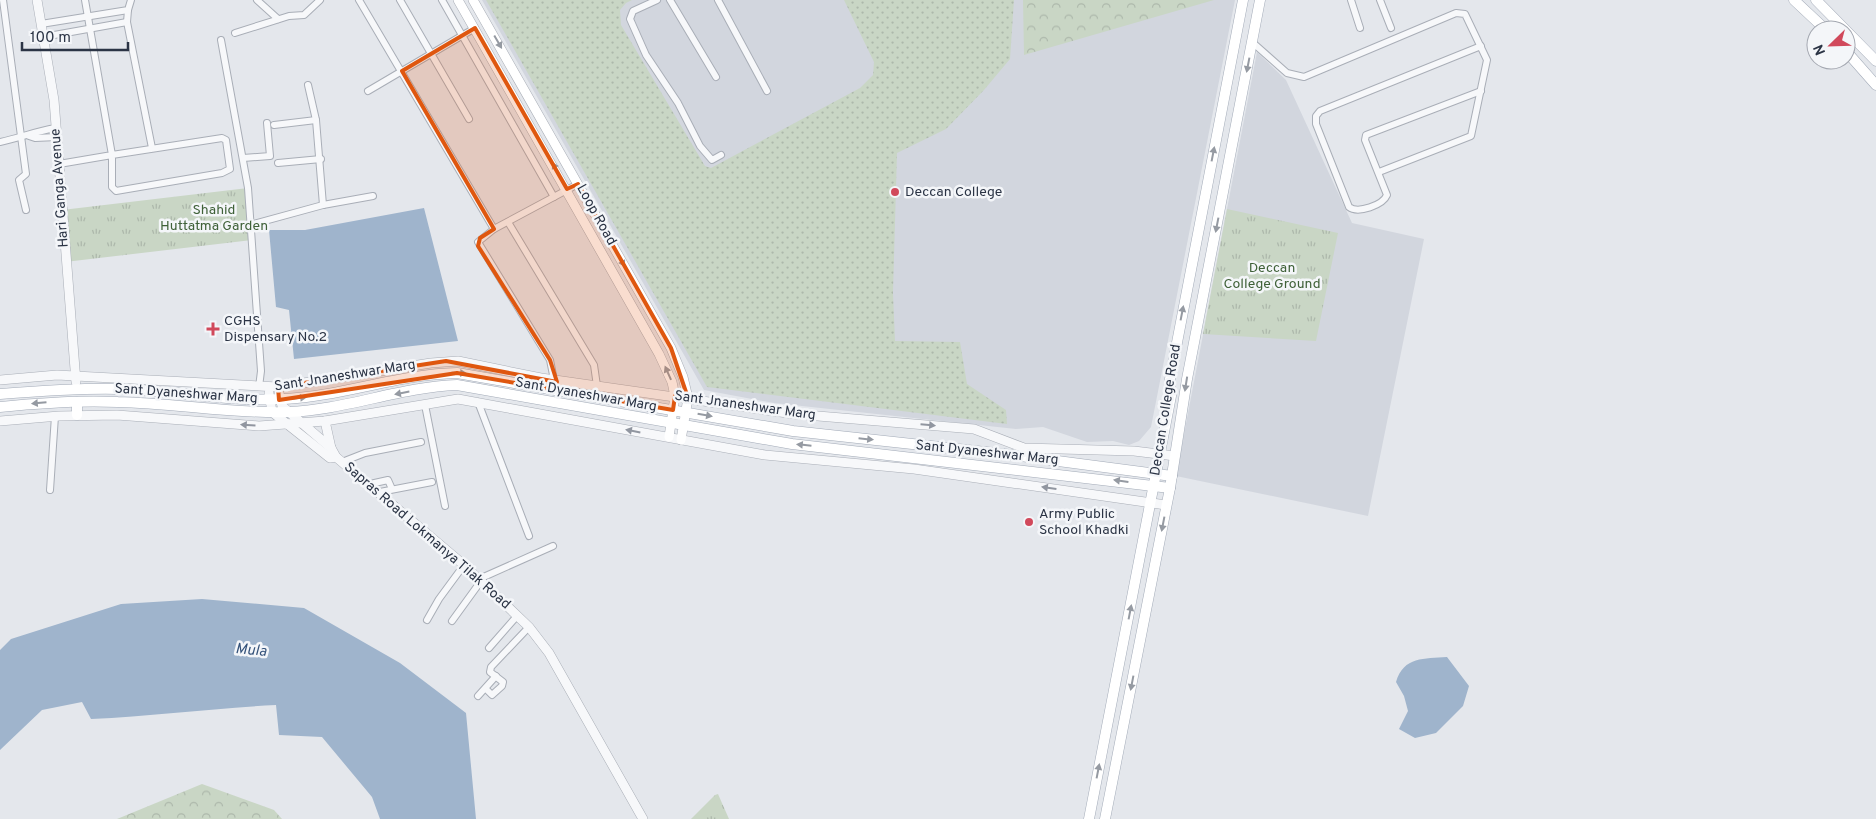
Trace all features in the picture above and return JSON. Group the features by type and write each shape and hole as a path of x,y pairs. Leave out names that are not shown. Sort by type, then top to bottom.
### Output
{"main road":[{"name":"Loop Road","path":"458,0 659,354 672,382 675,396 669,437"},
{"name":"Loop Road","path":"473,0 670,348 683,377 688,398 681,440"},
{"name":"Deccan College Road","path":"1089,819 1152,502 1171,396 1170,378 1243,0"},
{"name":"Deccan College Road","path":"1105,819 1170,488 1187,379 1260,0"},
{"path":"1794,0 1815,20"},
{"path":"1816,0 1876,61"},
{"path":"1856,62 1876,84"},
{"name":"Sant Dyaneshwar Marg","path":"0,394 75,389 118,389 275,400 318,396 433,375 458,373 793,431 1156,472 1172,476"},
{"name":"Sant Dyaneshwar Marg","path":"0,407 77,402 118,402 289,412 327,407 434,387 457,386 792,444 1170,488"},
{"path":"77,402 77,416"},
{"path":"1004,454 1007,443"}],"street":[{"path":"3,0 25,137 26,174 19,180 26,210"},
{"name":"Hari Ganga Avenue","path":"37,0 60,164 65,262 77,377 75,389"},
{"path":"60,164 112,156 152,148 222,138 226,140 230,168 222,173 116,192 112,187 112,156 92,28 85,0"},
{"path":"131,0 126,22 152,148"},
{"path":"257,0 278,19"},
{"path":"235,33 278,19 304,14 320,0"},
{"path":"359,0 494,229"},
{"path":"400,0 469,119"},
{"path":"442,0 554,197"},
{"path":"657,0 633,11 630,19 632,25 646,55 678,103 705,153 712,160 721,155"},
{"path":"670,0 716,76"},
{"path":"718,0 767,91"},
{"path":"1351,0 1360,28"},
{"path":"1380,0 1391,28"},
{"path":"41,24 128,10"},
{"path":"1252,42 1287,73 1304,77 1456,13 1465,14 1487,60 1471,136 1379,172"},
{"path":"43,37 126,22"},
{"path":"368,91 475,28"},
{"path":"221,40 243,158 262,371 275,400 272,412"},
{"path":"1481,46 1320,110 1316,116 1316,124 1349,208 1353,211 1385,200 1387,195 1365,140 1366,135 1481,91"},
{"path":"308,85 316,120 321,160 323,205"},
{"path":"243,158 270,156 271,124 316,120"},
{"path":"0,142 25,137 34,131 56,133"},
{"path":"278,163 321,160"},
{"path":"554,380 550,360 478,246 480,238 494,229 578,184"},
{"path":"250,225 323,205 373,196"},
{"path":"508,222 594,365 597,386"},
{"name":"Sant Jnaneshwar Marg","path":"0,380 57,375 119,377 269,387 446,361 472,363 554,380 794,414 974,429 1024,448 1134,451 1175,456"},
{"path":"0,421 55,416 117,415 259,426 303,424 458,399 790,459 914,469 1152,502 1166,506"},
{"name":"Sapras Road Lokmanya Tilak Road","path":"275,400 331,448 339,459 464,565 529,627 549,653 643,819"},
{"path":"478,402 529,536"},
{"path":"425,404 445,506"},
{"name":"Sapras Road Lokmanya Tilak Road","path":"272,412 330,458 339,459"},
{"path":"50,490 55,416"},
{"path":"325,421 331,448"},
{"path":"339,459 421,442"},
{"path":"370,484 388,480 392,489"},
{"path":"380,492 432,482"},
{"path":"452,621 480,580 553,546"},
{"path":"427,620 439,599 464,565"},
{"path":"488,648 517,616"},
{"path":"486,689 492,695 502,686 503,682 490,672 490,667 529,627"},
{"path":"478,696 496,676"}],"highlighted area":[{"path":"475,28 567,189 578,184 671,348 688,398 675,396 673,410 457,373 279,400 278,387 446,361 557,382 550,360 478,246 480,238 494,229 402,71"}],"shaded area":[{"name":"Deccan College","path":"482,0 1235,0 1151,427 1139,441 1129,445 1113,441 1087,442 1043,427 1016,429 774,403 704,390"},
{"path":"1257,52 1286,80 1352,223 1424,239 1368,516 1176,476"}],"green space":[{"path":"486,0 632,0 626,3 620,10 621,25 705,166 711,168 860,88 873,75 874,62 844,0 1014,0 1010,59 984,90 946,129 897,153 893,293 895,341 960,342 967,384 1006,410 1007,424 707,387"},
{"path":"1023,0 1214,0 1024,55"},
{"name":"Shahid Huttatma Garden","path":"248,188 252,240 65,262 62,210"},
{"name":"Deccan College Ground","path":"1227,209 1338,233 1316,341 1203,334"},
{"path":"202,784 274,810 282,819 117,819"},
{"path":"718,794 729,819 691,819 715,795"}],"water":[{"path":"424,208 458,341 294,359 289,310 276,307 269,230 305,230"},
{"name":"Mula","path":"202,599 304,608 400,663 466,713 476,819 380,819 372,797 322,737 279,735 276,705 91,719 82,702 42,710 0,750 0,650 11,639 121,604"},
{"path":"1447,657 1469,686 1463,706 1436,733 1415,738 1399,729 1408,711 1404,696 1396,682 1404,667 1410,663 1423,659"}],"place":[{"name":"Deccan College","path":"895,192"},
{"name":"CGHS Dispensary No.2","path":"213,329"},
{"name":"Army Public School Khadki","path":"1029,522"}]}
